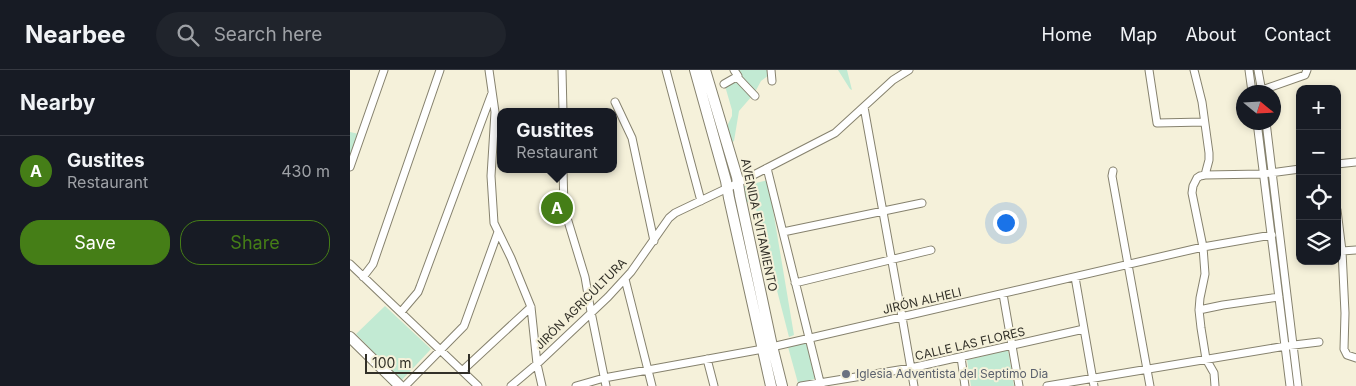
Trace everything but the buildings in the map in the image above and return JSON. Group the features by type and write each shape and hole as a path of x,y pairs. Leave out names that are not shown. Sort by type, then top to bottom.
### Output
{"street":[{"path":"350,167 384,70"},
{"path":"364,276 373,264 440,70"},
{"path":"488,70 495,112 491,176 494,223 531,307 537,364 542,386"},
{"path":"562,70 563,108"},
{"path":"666,70 700,201"},
{"name":"AVENIDA EVITAMIENTO","path":"695,70 768,348 782,386"},
{"name":"AVENIDA EVITAMIENTO","path":"705,70 738,183 768,348 771,386"},
{"path":"771,70 772,81"},
{"name":"JIRÓN AGRICULTURA","path":"511,386 537,364 632,272 670,218 675,214 835,133 893,80 909,70"},
{"path":"1149,70 1157,123 1204,122"},
{"path":"1194,70 1202,102 1209,153 1205,175"},
{"path":"1249,70 1251,85"},
{"path":"1258,70 1261,85"},
{"path":"1278,85 1305,75 1307,70"},
{"path":"724,84 736,73 755,96"},
{"path":"401,312 418,292 492,92"},
{"path":"615,102 632,138 654,241"},
{"path":"864,107 914,386"},
{"path":"1258,130 1272,234 1278,297 1298,386"},
{"path":"1267,130 1290,346 1290,386"},
{"path":"1341,164 1356,162"},
{"path":"767,168 821,384"},
{"path":"1215,386 1214,373 1206,359 1199,310 1206,274 1192,193 1195,182 1200,176 1205,175 1263,174 1296,170"},
{"path":"1113,171 1112,176 1150,386"},
{"path":"563,173 564,208 585,277 605,382"},
{"path":"783,232 922,203"},
{"path":"1338,220 1342,251 1345,313 1344,349 1347,355 1356,358"},
{"path":"405,386 464,326 498,232"},
{"name":"JIRÓN ALHELI","path":"576,386 605,382 648,370 768,348 1202,247 1272,234"},
{"path":"795,283 931,250"},
{"path":"1342,251 1356,250"},
{"path":"350,264 478,386"},
{"path":"1075,277 1094,382"},
{"path":"625,279 652,386"},
{"path":"1003,294 1019,386"},
{"path":"1199,310 1278,297"},
{"path":"462,371 531,307"},
{"name":"CALLE LAS FLORES","path":"800,386 911,368 1084,329"},
{"path":"350,337 400,386"},
{"path":"1048,386 1094,382 1206,359 1318,342"},
{"path":"961,357 966,386"},
{"path":"707,359 714,386"}],"green space":[{"path":"737,70 768,70 769,75 761,81 754,94 740,79"},
{"path":"838,70 847,70 852,90 850,89"},
{"path":"738,80 752,96 739,111 734,141 731,143 727,128 732,116 732,110 725,86"},
{"path":"350,132 359,134 350,161"},
{"path":"768,180 794,335 789,337 755,205 744,201 740,187"},
{"path":"385,306 431,349 401,381 356,334"},
{"path":"806,342 815,379 798,383 788,347"},
{"path":"1008,350 1014,386 971,386 967,360"}],"place":[{"name":"Gustites","path":"557,208"},
{"name":"Iglesia Adventista del Septimo Dia","path":"846,374"}]}
